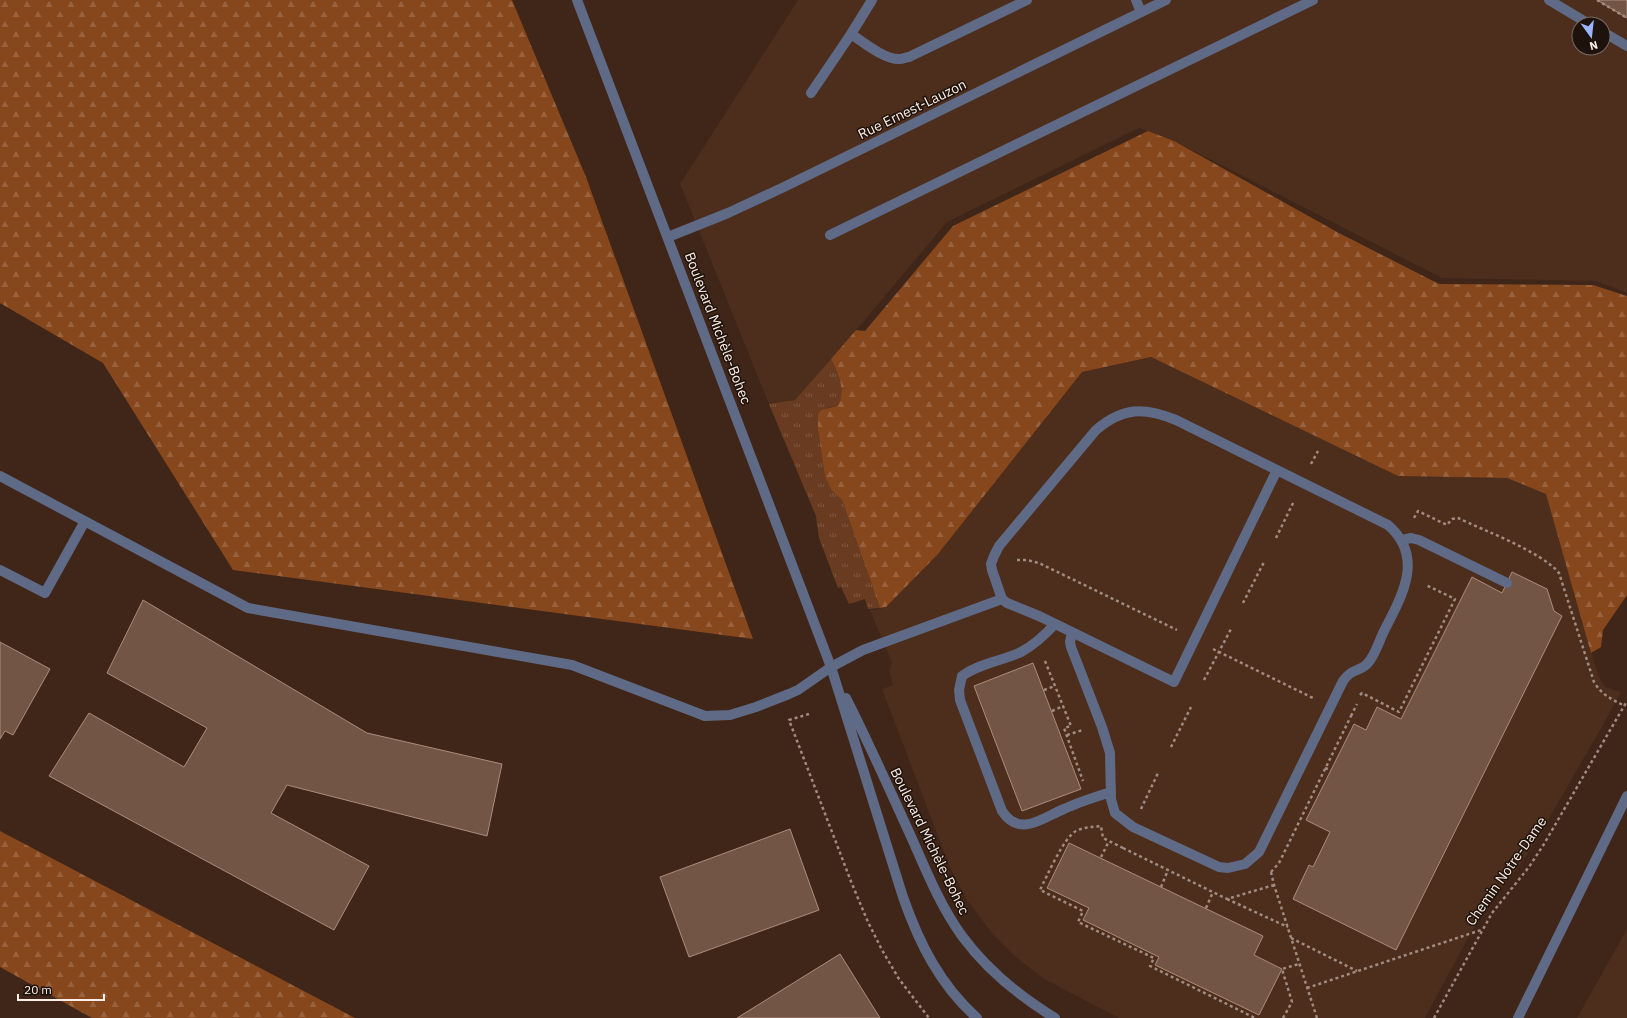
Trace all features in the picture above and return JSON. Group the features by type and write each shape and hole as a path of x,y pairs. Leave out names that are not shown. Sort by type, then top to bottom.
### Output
{"street":[{"name":"Boulevard Michèle-Bohec","path":"577,0 831,667 904,897 916,930 940,976 951,991 976,1018"},
{"path":"811,93 872,0"},
{"path":"851,34 881,53 900,59 909,57 1027,0"},
{"path":"1136,0 1141,12"},
{"name":"Rue Ernest-Lauzon","path":"668,237 728,213 784,187 1166,0"},
{"path":"830,235 1313,0"},
{"path":"1549,0 1576,16"},
{"path":"1611,37 1627,46"},
{"path":"1072,632 1070,642 1071,647 1102,727 1110,753 1112,808 1121,819 1133,827 1207,862 1228,868 1245,864 1254,858 1259,852 1343,681 1348,674 1367,664 1399,602 1406,585 1408,568 1402,540 1388,525 1276,470 1161,414 1147,411 1133,411 1118,415 1107,421 1096,430 999,546 992,564 992,570 1002,599 1012,606 1039,616 1055,624 1072,632 1174,682 1276,470"},
{"path":"0,476 248,608 572,665 705,716 730,715 769,702 798,690 831,667 862,650 1002,599"},
{"path":"0,570 45,593 85,521"},
{"path":"1402,540 1410,538 1419,540 1507,583"},
{"path":"1055,624 1042,638 1021,652 980,666 962,676 959,690 964,711 1002,811 1008,819 1015,823 1032,824 1064,809 1111,792"},
{"name":"Boulevard Michèle-Bohec","path":"831,667 853,710 932,884 952,921 975,952 1004,982 1024,998 1055,1018"},
{"path":"1518,1018 1627,796"}],"path":[{"path":"1597,0 1627,18"},
{"path":"1309,468 1318,451"},
{"path":"1276,538 1297,496"},
{"path":"1447,525 1452,519 1458,518 1533,553 1553,566 1559,573 1594,682 1599,691 1606,697 1624,706"},
{"path":"1017,560 1027,560 1039,563 1181,632"},
{"path":"1243,603 1264,562"},
{"path":"1317,1018 1271,872 1279,863 1362,693 1399,712 1455,599 1443,593"},
{"path":"1204,680 1231,629"},
{"path":"1207,646 1318,701"},
{"path":"1043,656 1071,726 1064,728 1086,787"},
{"path":"1044,690 1055,686"},
{"name":"Chemin Notre-Dame","path":"1434,1018 1492,913 1544,844 1627,700"},
{"path":"1052,711 1063,706"},
{"path":"1170,747 1191,707"},
{"path":"1344,713 1351,716"},
{"path":"808,714 789,720 852,884 882,950 899,979 929,1018"},
{"path":"1067,735 1087,729"},
{"path":"1073,767 1078,765"},
{"path":"1326,768 1331,770"},
{"path":"1140,811 1158,773"},
{"path":"1123,848 1103,838 1101,826 1086,828 1074,832 1066,841 1040,890 1083,911 1078,922 1154,958 1150,966 1255,1018"},
{"path":"1101,857 1109,841"},
{"path":"1161,886 1168,870"},
{"path":"1206,908 1213,892"},
{"path":"1227,899 1288,927"},
{"path":"1307,988 1482,930"},
{"path":"1291,938 1358,971"},
{"path":"1283,1018 1292,1002 1282,969 1299,964"}],"shaded area":[{"path":"798,0 1627,0 1627,293 1596,281 1442,278 1174,141 1139,128 947,222 795,400 769,404 680,184"},
{"path":"1151,357 1398,476 1507,478 1546,494 1598,675 1605,687 1621,692 1537,839 1517,869 1489,902 1425,1018 1119,1018 1044,979 1017,958 991,932 967,900 949,865 882,689 893,685 889,671 892,663 870,610 886,607 938,554 1082,372"},
{"path":"1627,929 1627,1018 1577,1018"}],"green space":[{"path":"0,0 512,0 586,177 753,639 233,570 103,363 0,303"},
{"path":"1148,131 1174,141 1337,232 1439,284 1593,285 1627,296 1627,595 1603,630 1601,647 1591,653 1546,494 1507,478 1398,476 1151,357 1082,372 938,554 886,607 880,608 842,500 832,491 825,477 818,430 818,415 821,410 837,406 841,395 839,376 831,359 856,330 865,331 953,226"},
{"path":"831,359 839,376 841,395 837,406 827,408 818,430 825,477 832,491 842,500 880,608 868,609 865,599 849,604 841,587 838,588 819,538 816,516 769,404 795,400"},
{"path":"0,831 355,1018 92,1018 0,967"}],"building":[{"path":"1597,0 1627,0 1627,18"},
{"path":"1512,572 1547,589 1554,611 1562,616 1396,950 1293,899 1309,865 1313,867 1330,832 1306,820 1354,724 1366,730 1377,707 1401,719 1472,577 1502,593"},
{"path":"143,600 367,733 502,764 487,836 287,785 271,813 369,866 334,930 49,776 89,713 184,767 207,728 107,673"},
{"path":"0,642 50,669 13,735 5,731 0,739"},
{"path":"1033,663 1081,789 1022,811 974,686"},
{"path":"790,829 819,910 689,957 660,877"},
{"path":"1069,843 1263,936 1254,955 1282,969 1259,1015 1155,965 1159,957 1083,920 1089,908 1047,888"},
{"path":"840,954 880,1018 737,1018"}]}
